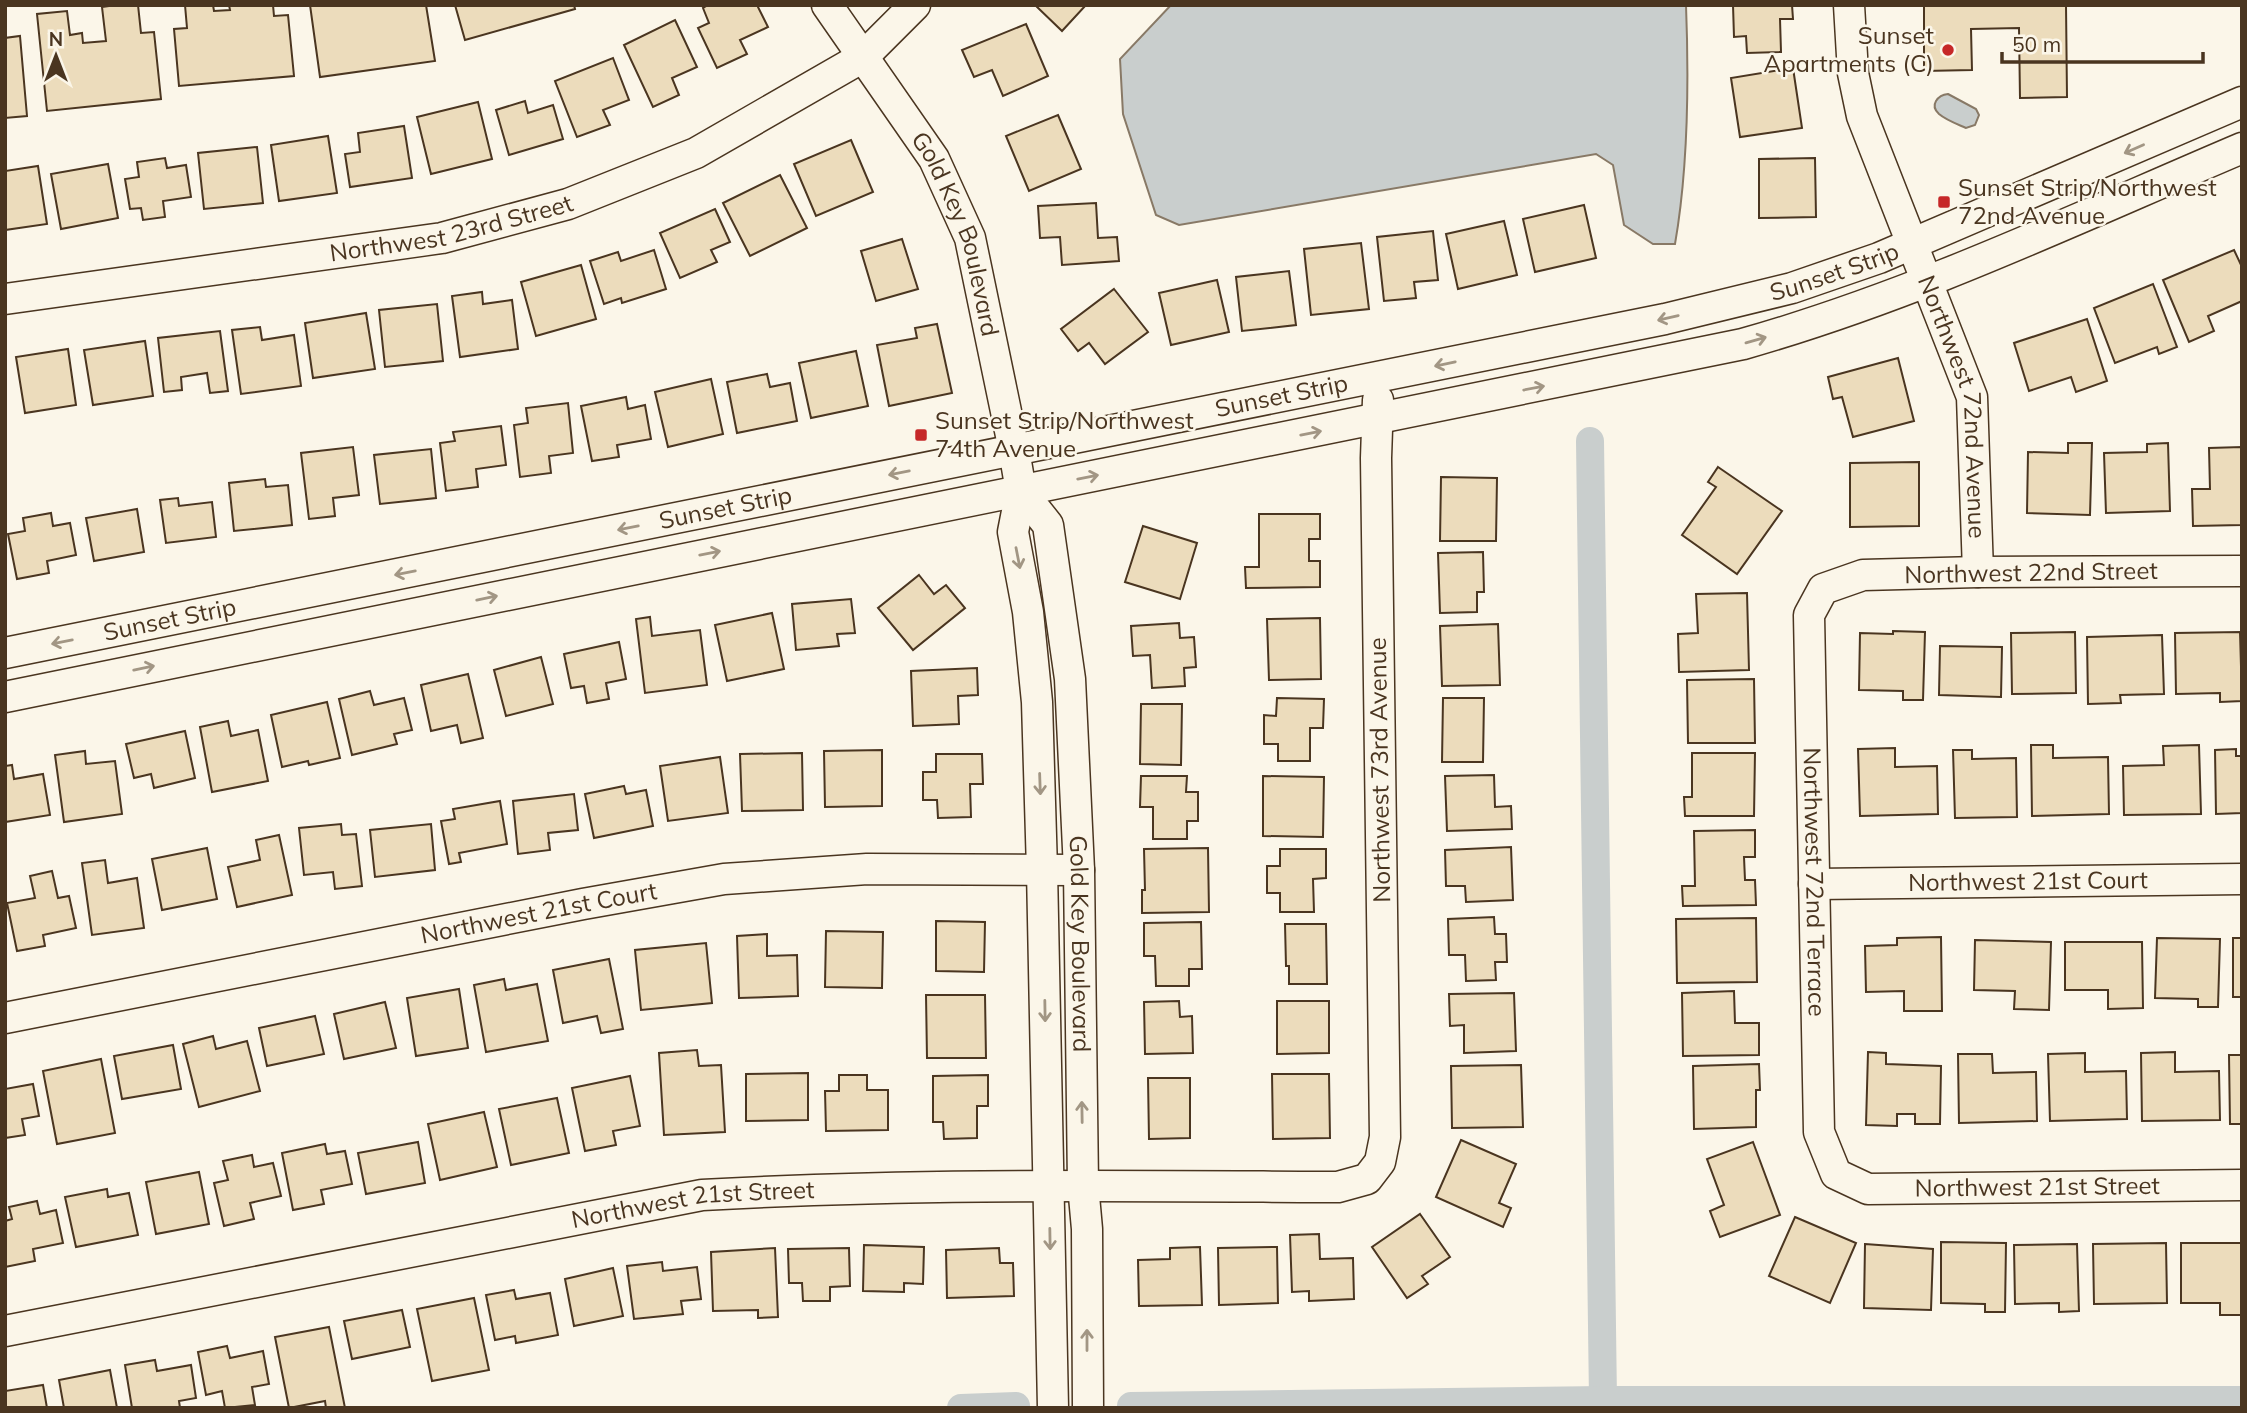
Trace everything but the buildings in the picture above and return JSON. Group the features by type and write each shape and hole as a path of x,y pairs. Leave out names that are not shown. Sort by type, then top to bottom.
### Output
{"street":[{"name":"Gold Key Boulevard","path":"827,5 934,159 970,238 1021,491 1013,532 1028,612 1037,702 1053,1408"},
{"path":"863,57 915,5"},
{"name":"Northwest 72nd Avenue","path":"1849,5 1853,73 1863,116 1972,397 1978,572"},
{"name":"Northwest 23rd Street","path":"5,299 442,238 568,204 696,153 863,57"},
{"name":"Sunset Strip","path":"5,653 1379,378 1665,319 1792,288 1912,245 2242,102"},
{"path":"2176,131 2192,169"},
{"name":"Sunset Strip","path":"5,697 1743,344 1832,317 1927,282 2242,148"},
{"name":"Northwest 73rd Avenue","path":"1379,378 1376,458 1385,1137 1380,1162"},
{"name":"Gold Key Boulevard","path":"1021,491 1048,525 1070,679 1079,870 1088,1408"},
{"name":"Northwest 22nd Street","path":"1823,589 1863,575 2242,571"},
{"name":"Northwest 72nd Terrace","path":"1823,589 1809,615 1819,1132 1836,1174"},
{"name":"Northwest 21st Court","path":"5,1017 724,879 867,869 1079,870"},
{"name":"Northwest 21st Court","path":"1814,884 2242,880"},
{"name":"Northwest 21st Street","path":"5,1331 702,1195 808,1189 1083,1185 1338,1187 1367,1179 1380,1162"},
{"name":"Northwest 21st Street","path":"1836,1174 1868,1189 2242,1185"}],"shaded area":[{"path":"1171,5 1686,5 1686,125 1683,186 1675,244 1653,244 1624,225 1613,165 1596,154 1179,225 1156,215 1123,114 1120,59"},
{"path":"1948,94 1976,109 1979,115 1975,125 1966,128 1936,111 1936,101"}],"waterway":[{"path":"1590,441 1603,1400"},
{"path":"1131,1406 1603,1400 2242,1400"},
{"path":"961,1408 1016,1406"}],"place":[{"name":"Sunset Apartments (C)","path":"1948,50"},
{"name":"Sunset Strip/Northwest 72nd Avenue","path":"1944,202"},
{"name":"Sunset Strip/Northwest 74th Avenue","path":"921,435"}]}
